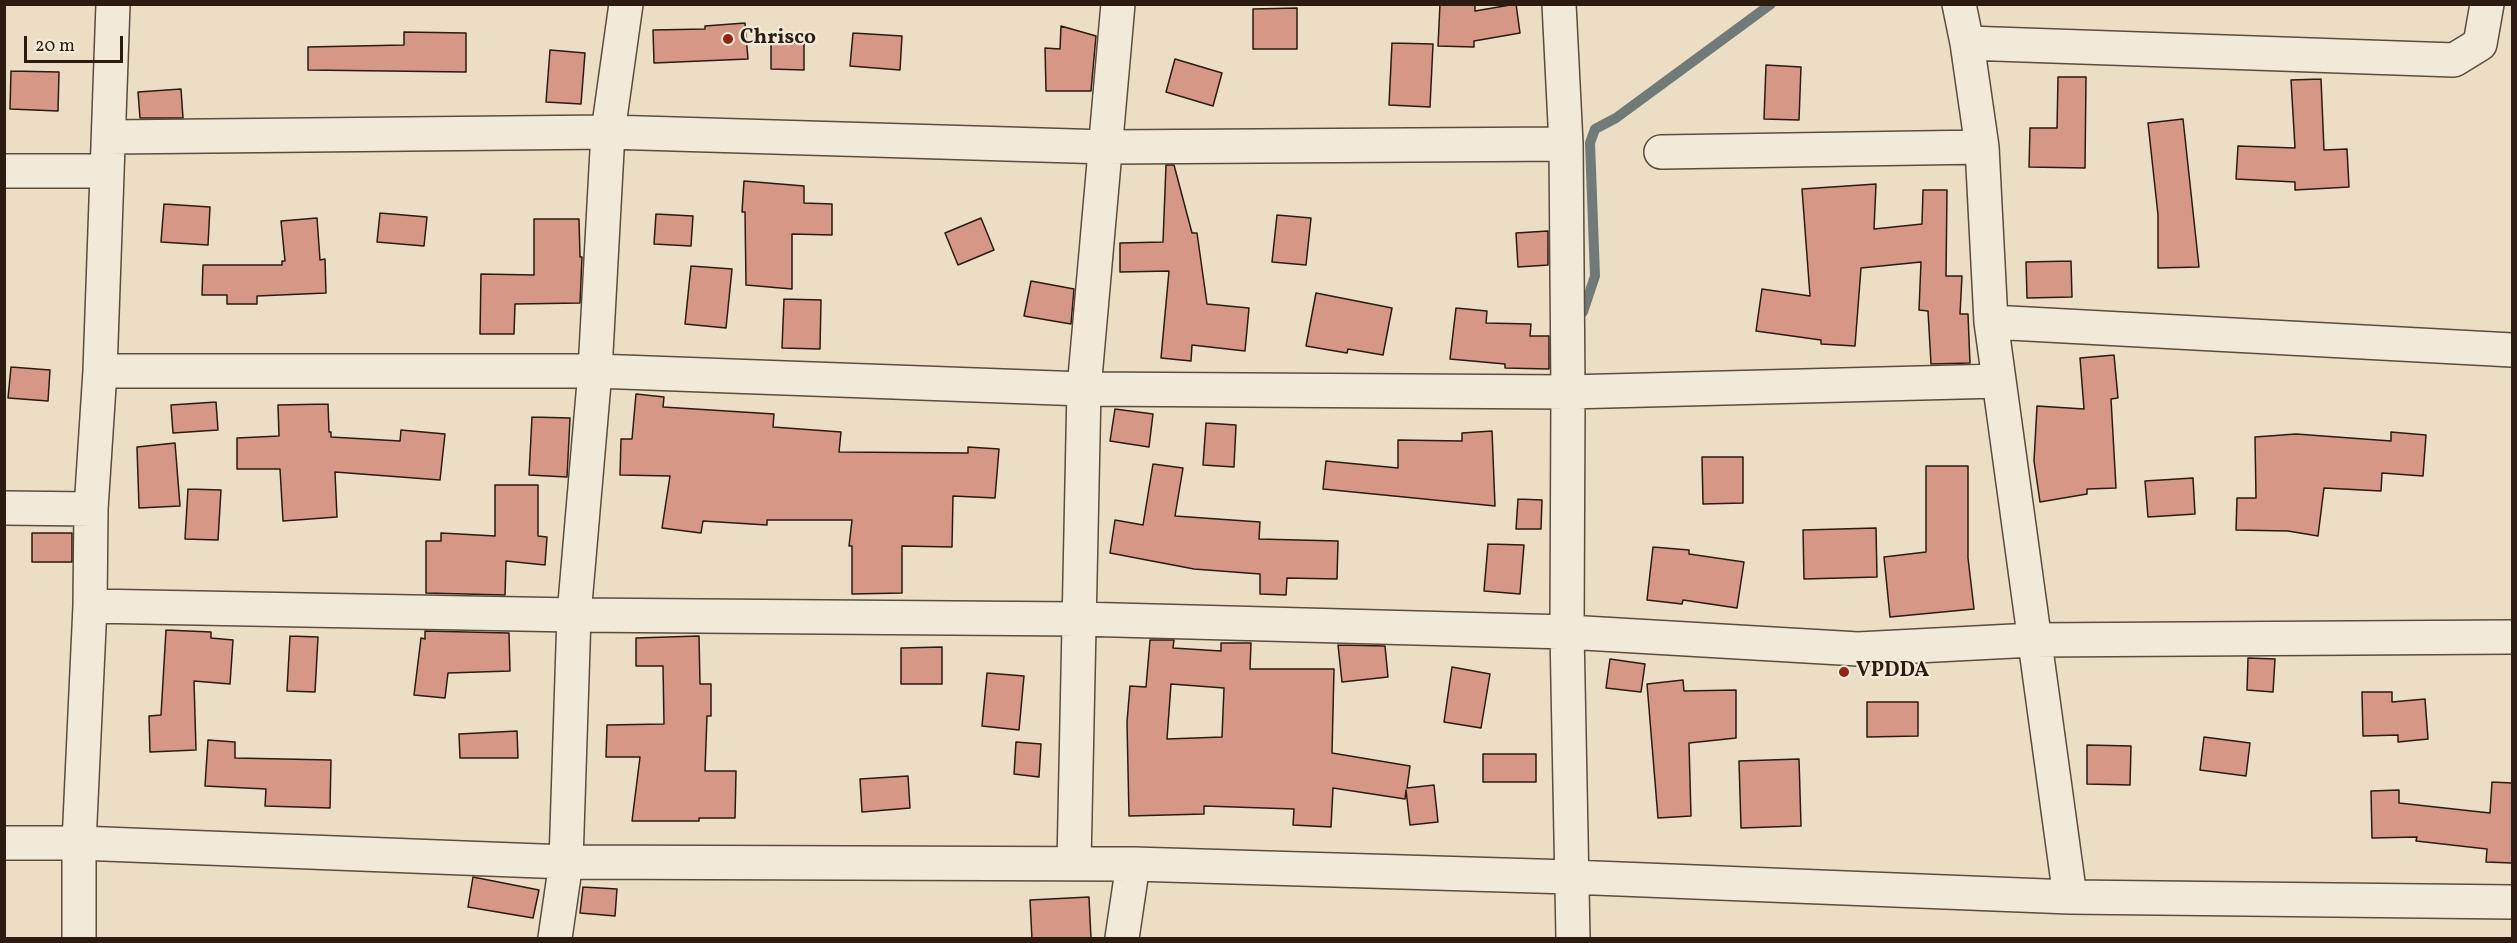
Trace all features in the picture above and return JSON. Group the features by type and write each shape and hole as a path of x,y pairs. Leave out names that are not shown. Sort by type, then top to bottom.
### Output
{"street":[{"path":"79,939 79,843 90,606 91,509 100,371 113,4"},
{"path":"555,939 566,862 574,615 595,371 608,132 626,4"},
{"path":"1074,863 1084,388 1118,4"},
{"path":"1559,4 1566,144 1567,632 1573,939"},
{"path":"1959,4 1967,42 1982,147 1991,322 2070,897"},
{"path":"1967,42 2454,60 2480,44 2487,4"},
{"path":"109,137 608,132 1107,147 1566,144"},
{"path":"1662,152 1982,147"},
{"path":"4,171 107,171"},
{"path":"1991,322 2512,350"},
{"path":"100,371 595,371 1084,388 1568,392 1999,381"},
{"path":"4,508 91,509"},
{"path":"90,606 574,615 1078,619 1567,632 1858,649 2033,640 2512,637"},
{"path":"4,843 79,843 566,862 1133,864 1570,877 2070,897 2512,902"},
{"path":"1122,939 1133,864"}],"building":[{"path":"1440,4 1475,4 1475,11 1516,4 1520,33 1474,41 1474,47 1438,46"},
{"path":"1297,8 1297,49 1253,49 1253,9"},
{"path":"745,23 748,59 654,63 653,30 705,29 705,26"},
{"path":"1061,26 1096,36 1091,91 1046,91 1045,48 1060,49"},
{"path":"404,32 466,33 466,72 308,70 308,47 404,45"},
{"path":"853,33 902,36 900,70 850,66"},
{"path":"771,43 804,43 804,70 771,69"},
{"path":"1392,43 1433,44 1430,107 1389,105"},
{"path":"550,50 585,53 581,104 546,102"},
{"path":"1175,59 1222,73 1213,106 1166,92"},
{"path":"1766,65 1801,67 1799,120 1764,119"},
{"path":"11,71 59,72 58,111 10,109"},
{"path":"2058,77 2086,77 2085,168 2029,167 2030,128 2057,128"},
{"path":"2321,79 2324,150 2347,149 2349,187 2295,190 2295,182 2236,179 2238,146 2295,148 2291,80"},
{"path":"181,89 183,118 140,118 138,92"},
{"path":"2183,119 2199,267 2158,268 2158,215 2148,123"},
{"path":"1166,165 1174,165 1192,233 1197,233 1207,304 1249,308 1245,351 1192,345 1191,361 1161,358 1169,271 1120,272 1120,243 1163,242"},
{"path":"744,181 804,186 804,203 832,204 832,235 792,234 792,289 746,285 745,212 742,212"},
{"path":"1876,184 1874,229 1922,224 1923,190 1947,190 1946,276 1962,276 1960,314 1968,314 1970,363 1931,364 1928,311 1919,310 1921,262 1861,268 1855,346 1821,344 1821,340 1756,331 1762,289 1810,296 1802,189"},
{"path":"164,204 210,207 208,245 161,242"},
{"path":"380,213 427,217 424,246 377,242"},
{"path":"656,214 693,216 691,246 654,244"},
{"path":"1277,215 1311,218 1306,265 1272,262"},
{"path":"317,218 320,260 325,259 326,293 257,296 257,304 227,304 227,295 202,295 203,265 282,265 282,261 285,261 281,221"},
{"path":"981,218 994,250 958,265 945,233"},
{"path":"534,219 579,219 580,257 582,257 580,303 515,304 514,334 480,334 481,274 534,275"},
{"path":"1548,231 1548,265 1518,267 1516,233"},
{"path":"2071,261 2072,297 2027,298 2026,262"},
{"path":"691,266 732,269 726,328 685,324"},
{"path":"1031,281 1074,289 1071,324 1024,316"},
{"path":"1316,293 1392,308 1383,355 1348,349 1347,353 1306,346"},
{"path":"784,299 821,300 820,349 782,348"},
{"path":"1456,308 1487,311 1486,323 1531,324 1530,336 1549,336 1549,369 1505,368 1505,364 1450,359"},
{"path":"2114,355 2118,398 2111,399 2116,488 2087,489 2087,494 2040,502 2034,461 2037,406 2084,409 2080,358"},
{"path":"11,367 50,370 48,401 8,398"},
{"path":"636,394 664,397 663,407 774,414 773,427 841,432 839,452 968,453 968,447 999,449 995,498 953,496 952,547 902,546 902,593 852,594 852,546 849,546 852,520 767,520 767,525 703,521 701,533 662,528 670,476 620,475 621,439 632,439"},
{"path":"216,402 218,430 173,433 171,405"},
{"path":"328,404 331,437 400,441 401,430 445,434 440,480 335,472 337,517 283,521 280,469 237,469 237,438 279,436 278,405"},
{"path":"1115,409 1153,414 1149,447 1110,441"},
{"path":"532,417 570,418 567,477 529,475"},
{"path":"1206,423 1236,425 1234,467 1203,465"},
{"path":"1492,431 1495,506 1323,489 1326,461 1398,468 1398,440 1462,441 1462,433"},
{"path":"2391,432 2426,435 2423,476 2382,473 2381,491 2324,488 2318,536 2288,531 2236,530 2237,498 2256,498 2255,437 2296,434 2391,441"},
{"path":"175,443 180,506 139,508 137,447"},
{"path":"1702,457 1743,457 1743,503 1703,504"},
{"path":"1153,464 1183,468 1175,516 1260,522 1259,539 1338,541 1337,579 1287,578 1286,595 1260,594 1260,574 1194,569 1110,553 1115,520 1143,525"},
{"path":"1926,466 1968,466 1968,558 1974,609 1890,617 1884,557 1926,552"},
{"path":"2193,478 2195,514 2148,517 2145,481"},
{"path":"495,485 538,485 538,536 547,537 545,565 506,561 505,595 426,593 426,541 441,541 441,533 495,536"},
{"path":"188,489 221,490 218,540 185,539"},
{"path":"1518,499 1542,500 1541,529 1516,529"},
{"path":"1876,528 1877,577 1804,579 1803,530"},
{"path":"32,533 72,533 72,562 32,562"},
{"path":"1488,544 1524,545 1520,594 1484,591"},
{"path":"1653,547 1689,550 1689,554 1744,562 1737,608 1683,600 1682,604 1647,600"},
{"path":"166,630 211,632 211,638 233,640 230,684 194,681 196,750 150,752 149,716 161,715"},
{"path":"425,631 509,633 510,671 448,673 445,698 414,695 421,638 425,639"},
{"path":"290,636 318,637 315,692 287,691"},
{"path":"699,636 700,684 711,684 711,716 707,716 705,771 736,771 735,818 699,818 699,821 632,821 640,757 606,757 607,725 664,724 663,666 636,666 636,638"},
{"path":"1150,640 1174,640 1173,648 1221,651 1221,643 1251,643 1250,669 1334,669 1332,753 1410,766 1407,788 1434,785 1438,822 1410,825 1406,790 1405,799 1333,788 1331,827 1293,825 1294,809 1204,806 1204,814 1129,816 1127,722 1130,686 1146,687","holes":["1171,684 1224,688 1222,737 1167,739"]},
{"path":"1338,645 1385,646 1388,677 1342,682"},
{"path":"942,647 942,684 901,684 901,648"},
{"path":"2248,658 2275,659 2273,692 2247,690"},
{"path":"1610,659 1645,664 1641,692 1606,688"},
{"path":"1452,667 1490,674 1481,728 1444,722"},
{"path":"987,673 1024,676 1019,730 982,726"},
{"path":"1683,680 1684,691 1736,690 1736,738 1689,743 1691,816 1658,818 1647,684"},
{"path":"2362,692 2392,692 2392,702 2425,699 2428,739 2398,742 2398,735 2363,736"},
{"path":"1867,702 1918,702 1918,736 1867,737"},
{"path":"517,731 518,758 460,758 459,734"},
{"path":"2204,737 2250,743 2246,776 2200,770"},
{"path":"208,740 235,742 235,758 331,760 330,808 265,806 266,789 205,786"},
{"path":"1016,742 1041,744 1039,777 1014,774"},
{"path":"2087,745 2131,746 2130,785 2087,784"},
{"path":"1483,754 1536,754 1536,782 1483,782"},
{"path":"1799,759 1801,826 1741,828 1739,761"},
{"path":"908,776 910,808 862,812 860,779"},
{"path":"2492,782 2512,783 2512,863 2486,862 2487,849 2416,841 2417,837 2372,838 2371,791 2399,790 2399,803 2490,813"},
{"path":"473,877 539,890 533,918 468,907"},
{"path":"583,887 617,889 615,916 580,913"},
{"path":"1089,897 1091,938 1032,939 1030,900"}],"waterway":[{"path":"1583,312 1595,276 1590,143 1595,129 1616,118 1771,4"}],"place":[{"name":"Chrisco","path":"728,39"},
{"name":"VPDDA","path":"1844,672"}]}
